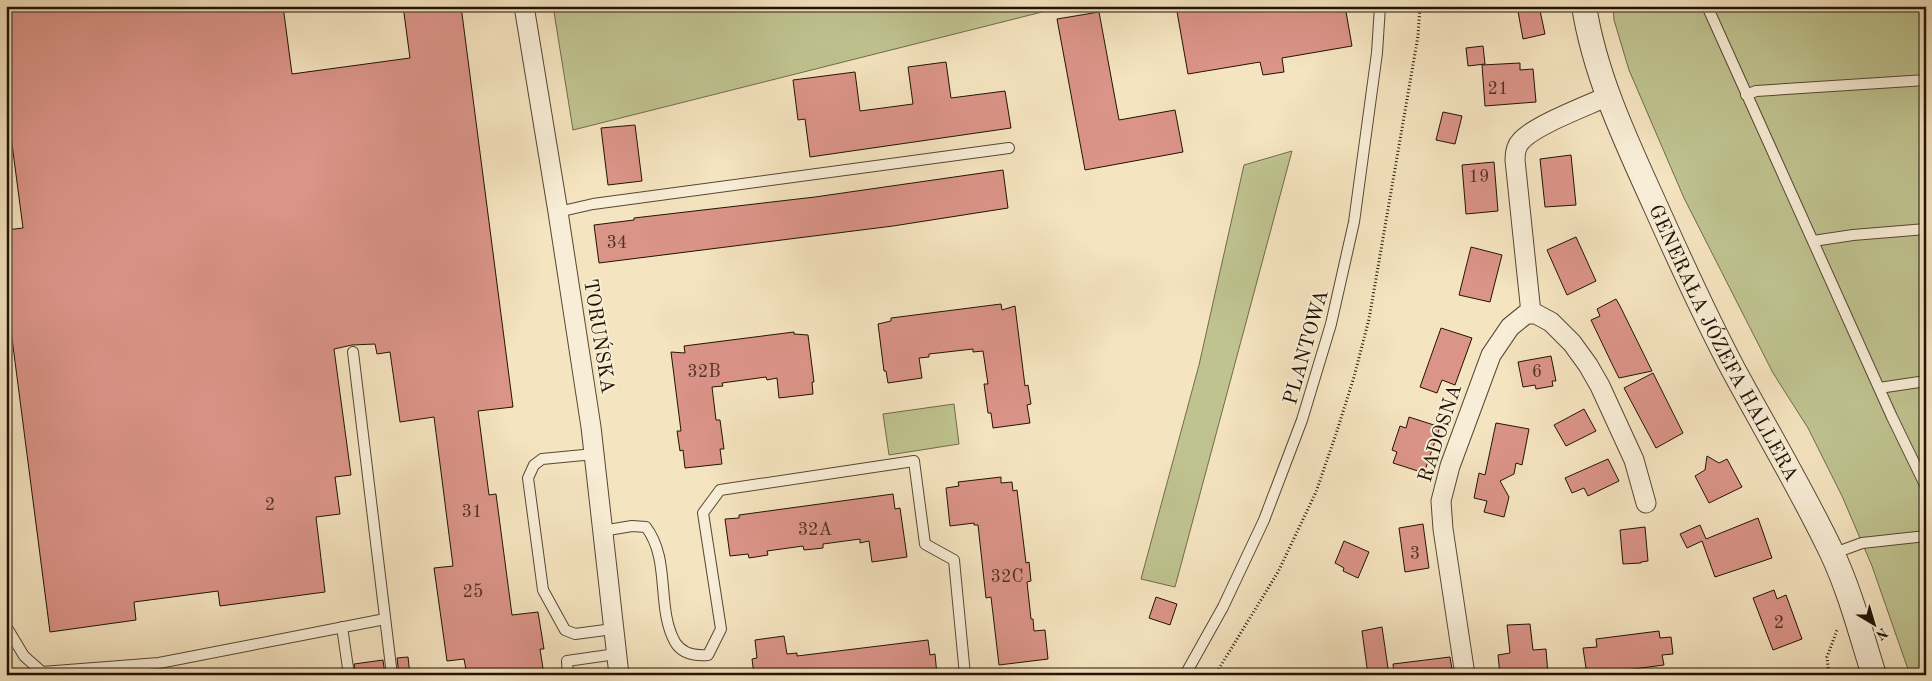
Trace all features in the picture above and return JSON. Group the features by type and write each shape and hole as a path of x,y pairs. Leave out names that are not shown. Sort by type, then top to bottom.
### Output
{"street":[{"name":"TORUŃSKA","path":"524,6 558,212 594,454 619,675"},
{"name":"GENERAŁA JÓZEFA HALLERA","path":"1584,6 1595,59 1608,96 1638,167 1688,278 1732,367 1832,554 1858,626 1871,674"},
{"path":"1608,96 1533,131 1520,142 1517,147 1515,160 1531,313 1551,322 1572,343 1588,365 1600,386 1634,460 1646,503"},
{"name":"RADOSNA","path":"1465,675 1443,529 1441,501 1450,466 1491,355 1510,327 1526,314 1531,313"}],"lane":[{"name":"PLANTOWA","path":"1185,675 1223,607 1264,520 1302,420 1331,324 1354,222 1377,53 1380,6"},
{"path":"1707,6 1926,488"},
{"path":"1746,95 1756,91 1926,80"},
{"path":"558,212 593,204 1008,148"},
{"path":"1813,241 1853,235 1926,229"},
{"path":"353,352 392,675"},
{"path":"1879,388 1926,381"},
{"path":"594,454 542,459 534,465 528,478 543,590 565,630 575,634 613,629"},
{"path":"602,531 632,526 646,527 654,537 660,563 669,629 676,644 695,656 708,655 721,629 703,513 720,490 914,461 925,544 954,560 965,675"},
{"path":"1832,554 1862,543 1926,536"},
{"path":"6,626 24,656 42,672 159,663 385,619"},
{"path":"342,627 349,675"},
{"path":"568,675 567,661 616,654"}],"path":[{"path":"1215,675 1278,572 1316,492 1354,377 1370,319 1418,36 1420,6"}],"green space":[{"path":"553,6 1073,6 1050,10 573,130"},
{"path":"1613,6 1926,6 1926,675 1910,675 1872,566 1842,496 1808,428 1773,373 1684,198 1629,70 1614,20"},
{"path":"1292,151 1175,587 1141,579 1199,365 1244,165"},
{"path":"954,404 959,444 889,455 883,414"}],"building":[{"path":"6,6 283,6 292,74 410,58 403,6 461,6 513,407 478,411 489,495 496,494 512,615 538,612 544,649 540,649 544,675 467,675 464,659 447,661 434,568 453,566 434,417 400,422 390,352 377,354 375,344 352,345 334,349 351,475 335,477 340,514 316,517 325,592 220,606 218,591 134,602 136,620 50,632 6,292 6,230 23,228 6,98"},
{"path":"1176,6 1345,6 1352,46 1282,58 1284,72 1263,75 1260,62 1188,74"},
{"path":"1517,6 1539,6 1545,34 1523,39"},
{"path":"1099,12 1119,120 1175,110 1183,152 1085,170 1057,19"},
{"path":"1483,46 1485,64 1468,66 1466,48"},
{"path":"946,62 951,98 1005,91 1011,128 810,157 805,119 798,120 793,80 855,72 860,111 913,104 908,67"},
{"path":"1520,63 1520,70 1533,69 1536,102 1485,106 1482,65"},
{"path":"1443,112 1462,116 1455,144 1436,140"},
{"path":"635,125 642,181 608,185 601,128"},
{"path":"1571,155 1576,205 1545,207 1540,159"},
{"path":"1494,162 1498,211 1466,214 1462,165"},
{"path":"1003,170 1008,208 893,226 599,263 594,225 634,220 634,218 815,197"},
{"path":"1576,237 1596,281 1567,295 1547,250"},
{"path":"1471,247 1502,255 1490,302 1459,295"},
{"path":"1616,299 1652,371 1619,378 1591,320 1600,316 1597,309"},
{"path":"1001,304 1002,310 1015,306 1025,386 1028,385 1031,404 1027,405 1030,423 993,428 991,413 988,413 984,384 988,384 983,351 973,352 973,349 929,354 929,357 919,358 922,378 888,383 886,371 884,371 878,324 891,321 891,318"},
{"path":"1441,328 1472,338 1455,385 1442,380 1437,393 1420,387"},
{"path":"794,332 794,334 808,335 814,382 812,382 813,394 779,398 777,378 767,380 766,377 722,383 723,386 712,387 716,420 720,420 724,449 720,449 722,464 685,468 683,450 680,451 677,431 681,431 671,352 685,353 684,346"},
{"path":"1551,356 1556,381 1552,381 1553,386 1536,389 1535,385 1523,387 1518,362"},
{"path":"1653,373 1683,433 1656,448 1624,388"},
{"path":"1584,409 1596,431 1566,446 1554,425"},
{"path":"1409,417 1440,427 1424,473 1393,463 1397,452 1392,450 1400,426 1406,428"},
{"path":"1496,423 1529,429 1522,465 1516,463 1514,474 1500,481 1509,497 1504,517 1484,512 1487,501 1474,498 1479,473 1485,475"},
{"path":"1707,456 1719,463 1727,459 1742,487 1709,503 1695,476 1705,470"},
{"path":"1608,459 1619,481 1588,496 1584,488 1572,493 1565,478"},
{"path":"1001,477 1001,483 1012,482 1013,491 1017,490 1026,563 1029,562 1031,581 1027,582 1031,619 1033,619 1034,631 1045,630 1048,659 999,665 991,597 986,598 978,525 974,525 974,523 950,526 946,488 959,486 958,482"},
{"path":"893,494 895,509 900,508 907,557 872,562 869,541 860,543 860,539 823,544 823,548 804,550 803,546 767,551 768,555 749,558 748,554 730,556 725,519 739,518 739,515"},
{"path":"1758,518 1772,558 1715,577 1702,541 1687,548 1680,534 1700,525 1706,539"},
{"path":"1423,524 1429,568 1405,572 1399,528"},
{"path":"1645,527 1648,561 1623,564 1620,530"},
{"path":"1344,541 1369,552 1358,578 1343,571 1344,568 1335,563"},
{"path":"1774,590 1777,599 1786,595 1802,639 1773,650 1753,598"},
{"path":"1156,597 1177,604 1170,625 1149,618"},
{"path":"1530,624 1533,650 1546,649 1548,675 1500,675 1498,655 1510,653 1507,625"},
{"path":"1382,627 1389,675 1368,675 1362,631"},
{"path":"1659,631 1660,638 1671,637 1673,654 1662,655 1664,665 1587,675 1583,648 1597,647 1596,639"},
{"path":"784,636 787,654 797,653 797,656 928,640 930,655 935,654 937,675 754,675 752,659 757,658 755,640"},
{"path":"408,657 410,675 399,675 397,658"},
{"path":"1450,657 1453,675 1394,675 1393,664"},
{"path":"383,660 385,675 356,675 354,664"}]}
